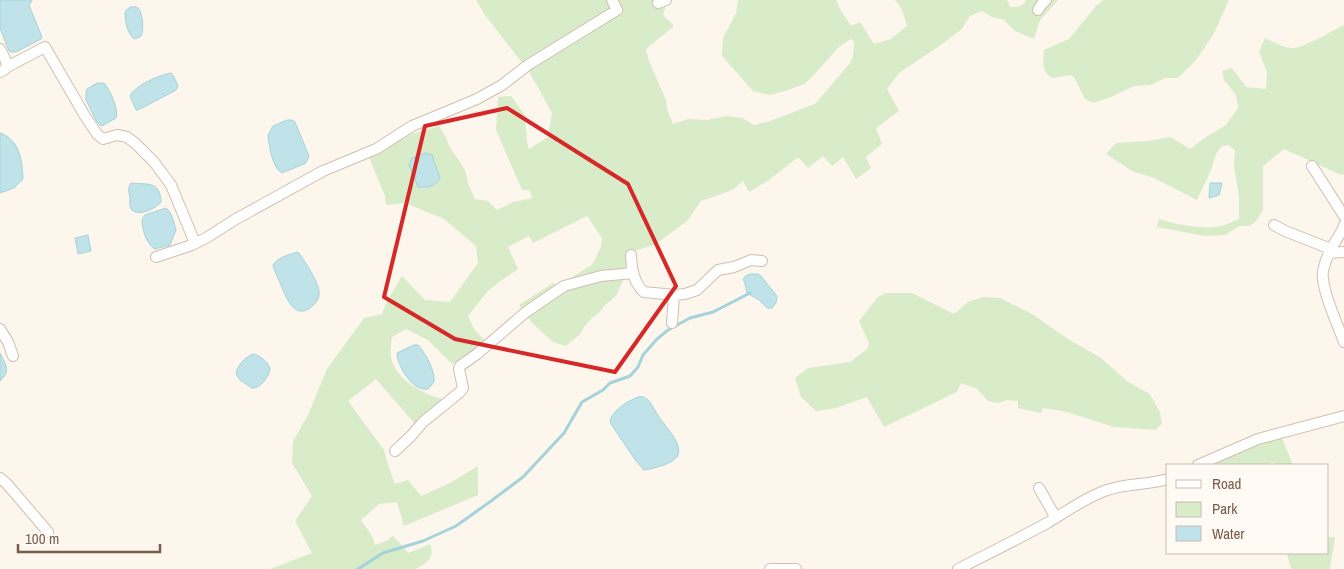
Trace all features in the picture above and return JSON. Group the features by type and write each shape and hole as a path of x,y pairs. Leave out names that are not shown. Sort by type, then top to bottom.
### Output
{"street":[{"path":"156,256 195,244 323,171 376,149 420,122 478,99 502,85 528,65 617,10 612,0"},
{"path":"1038,10 1046,0"},
{"path":"4,70 45,47 97,134 104,139 117,135 127,137 154,162 171,185 195,244"},
{"path":"0,49 6,62 4,70"},
{"path":"1312,166 1344,216"},
{"path":"1274,225 1330,251 1344,252"},
{"path":"1344,225 1344,229 1330,251 1322,277 1344,342"},
{"path":"631,255 633,273 640,290 674,295 697,290 718,270 734,267 751,260 762,261"},
{"path":"394,450 411,436 423,422 460,392 463,388 460,366 526,312 564,286 602,276 633,273"},
{"path":"672,323 674,295"},
{"path":"0,330 8,342 12,356"},
{"path":"1200,464 1258,440 1344,416"},
{"path":"0,478 48,532"},
{"path":"958,569 1018,539 1094,495 1108,490 1166,479"},
{"path":"1039,488 1056,518"},
{"path":"770,569 796,569"}],"highlighted area":[{"path":"507,108 628,184 676,286 615,372 455,339 384,297 425,126"}],"green space":[{"path":"476,0 666,0 663,15 674,26 646,49 649,61 666,100 667,109 673,124 689,119 707,120 727,116 742,118 754,125 815,104 850,63 853,56 854,42 851,39 839,47 804,84 769,95 753,91 722,56 723,38 736,13 738,0 836,0 851,26 860,22 874,44 891,39 907,26 901,8 895,0 1007,0 1010,7 1017,7 1026,0 1058,0 1040,20 1034,39 1015,31 1004,20 992,17 982,11 970,16 962,29 899,73 887,89 899,111 876,128 882,144 866,157 871,168 856,179 843,157 832,166 823,156 808,168 798,157 769,180 749,192 743,181 732,190 701,201 688,220 656,244 632,252 628,270 616,296 566,346 553,342 532,323 519,305 553,283 557,286 592,265 601,247 602,238 587,216 533,243 529,236 508,247 518,269 487,292 468,316 475,331 486,341 469,355 452,364 428,340 406,329 392,337 391,357 398,373 420,390 445,400 415,424 376,379 348,401 384,450 395,484 408,480 421,496 450,483 478,466 478,495 404,526 397,502 379,504 361,520 372,536 375,545 393,536 409,553 430,544 431,557 416,569 270,569 312,553 295,521 312,496 292,463 293,441 308,415 327,369 364,318 382,314 387,301 402,276 425,300 450,302 478,263 476,246 444,219 405,203 386,205 385,196 369,157 411,134 439,126 449,146 465,170 475,199 488,201 497,210 513,202 533,198 529,190 522,190 496,130 498,97 511,96 525,115 529,149 548,137 552,113 530,73 485,15"},
{"path":"1103,0 1229,0 1213,35 1196,60 1178,78 1165,78 1150,85 1134,86 1093,103 1085,99 1074,77 1070,75 1052,78 1048,75 1043,66 1043,58 1044,50 1069,39"},
{"path":"1344,25 1344,174 1341,175 1284,149 1263,166 1263,210 1256,221 1250,226 1240,226 1225,235 1205,236 1157,227 1159,219 1188,226 1216,227 1239,219 1239,196 1234,166 1235,150 1228,145 1222,146 1216,154 1197,200 1154,178 1132,171 1106,154 1116,143 1171,137 1190,149 1226,125 1238,108 1236,95 1224,80 1222,71 1232,68 1246,87 1266,89 1267,72 1259,52 1265,38 1284,47 1295,48"},
{"path":"886,293 912,293 954,314 968,302 983,297 1000,298 1032,314 1068,339 1101,358 1128,382 1150,394 1160,412 1162,423 1156,430 1114,427 1067,412 1043,408 1041,413 1018,408 1018,401 1007,400 998,403 988,401 977,389 961,383 957,392 884,427 867,397 836,408 816,411 801,397 795,378 808,368 850,362 867,349 869,343 859,321 878,297"},
{"path":"1282,438 1293,464 1275,464 1274,462 1269,464 1213,464 1266,442"},
{"path":"1329,537 1335,537 1329,569 1291,569 1287,554 1329,554"}],"water":[{"path":"0,0 32,0 29,5 42,37 41,39 16,52 9,51 0,28"},
{"path":"130,7 138,8 141,13 141,36 134,39 129,31 125,14"},
{"path":"171,73 178,86 176,90 136,110 130,96 132,92 160,76"},
{"path":"97,83 104,83 106,86 117,114 116,118 102,126 97,122 86,100 87,89"},
{"path":"287,120 295,122 309,156 306,163 282,173 273,161 268,135 273,126"},
{"path":"0,133 12,140 19,152 23,179 14,188 0,193"},
{"path":"425,153 432,155 440,178 431,186 418,187 409,165 412,158"},
{"path":"131,183 152,185 158,190 161,202 151,209 139,213 135,212 130,206 129,187"},
{"path":"1210,183 1222,183 1219,195 1209,198"},
{"path":"166,208 171,215 176,230 170,245 155,249 149,244 145,236 142,219 145,215"},
{"path":"88,235 91,251 78,254 75,238"},
{"path":"297,252 312,274 319,291 319,297 315,304 305,311 297,310 287,299 273,265 281,258"},
{"path":"751,274 761,276 777,296 776,303 772,308 767,308 759,300 747,293 743,279"},
{"path":"418,345 427,357 431,367 434,382 428,389 422,389 412,382 400,365 397,353"},
{"path":"0,353 6,364 6,371 0,381"},
{"path":"253,354 263,359 270,369 264,381 256,388 250,387 241,381 236,373 242,362"},
{"path":"638,397 645,397 650,402 675,439 679,449 677,457 671,462 644,470 636,461 610,420 622,406"}],"waterway":[{"path":"358,569 383,553 423,541 456,526 523,477 564,433 582,402 603,390 610,383 630,376 638,367 643,355 668,330 690,318 713,312 750,293"}]}
